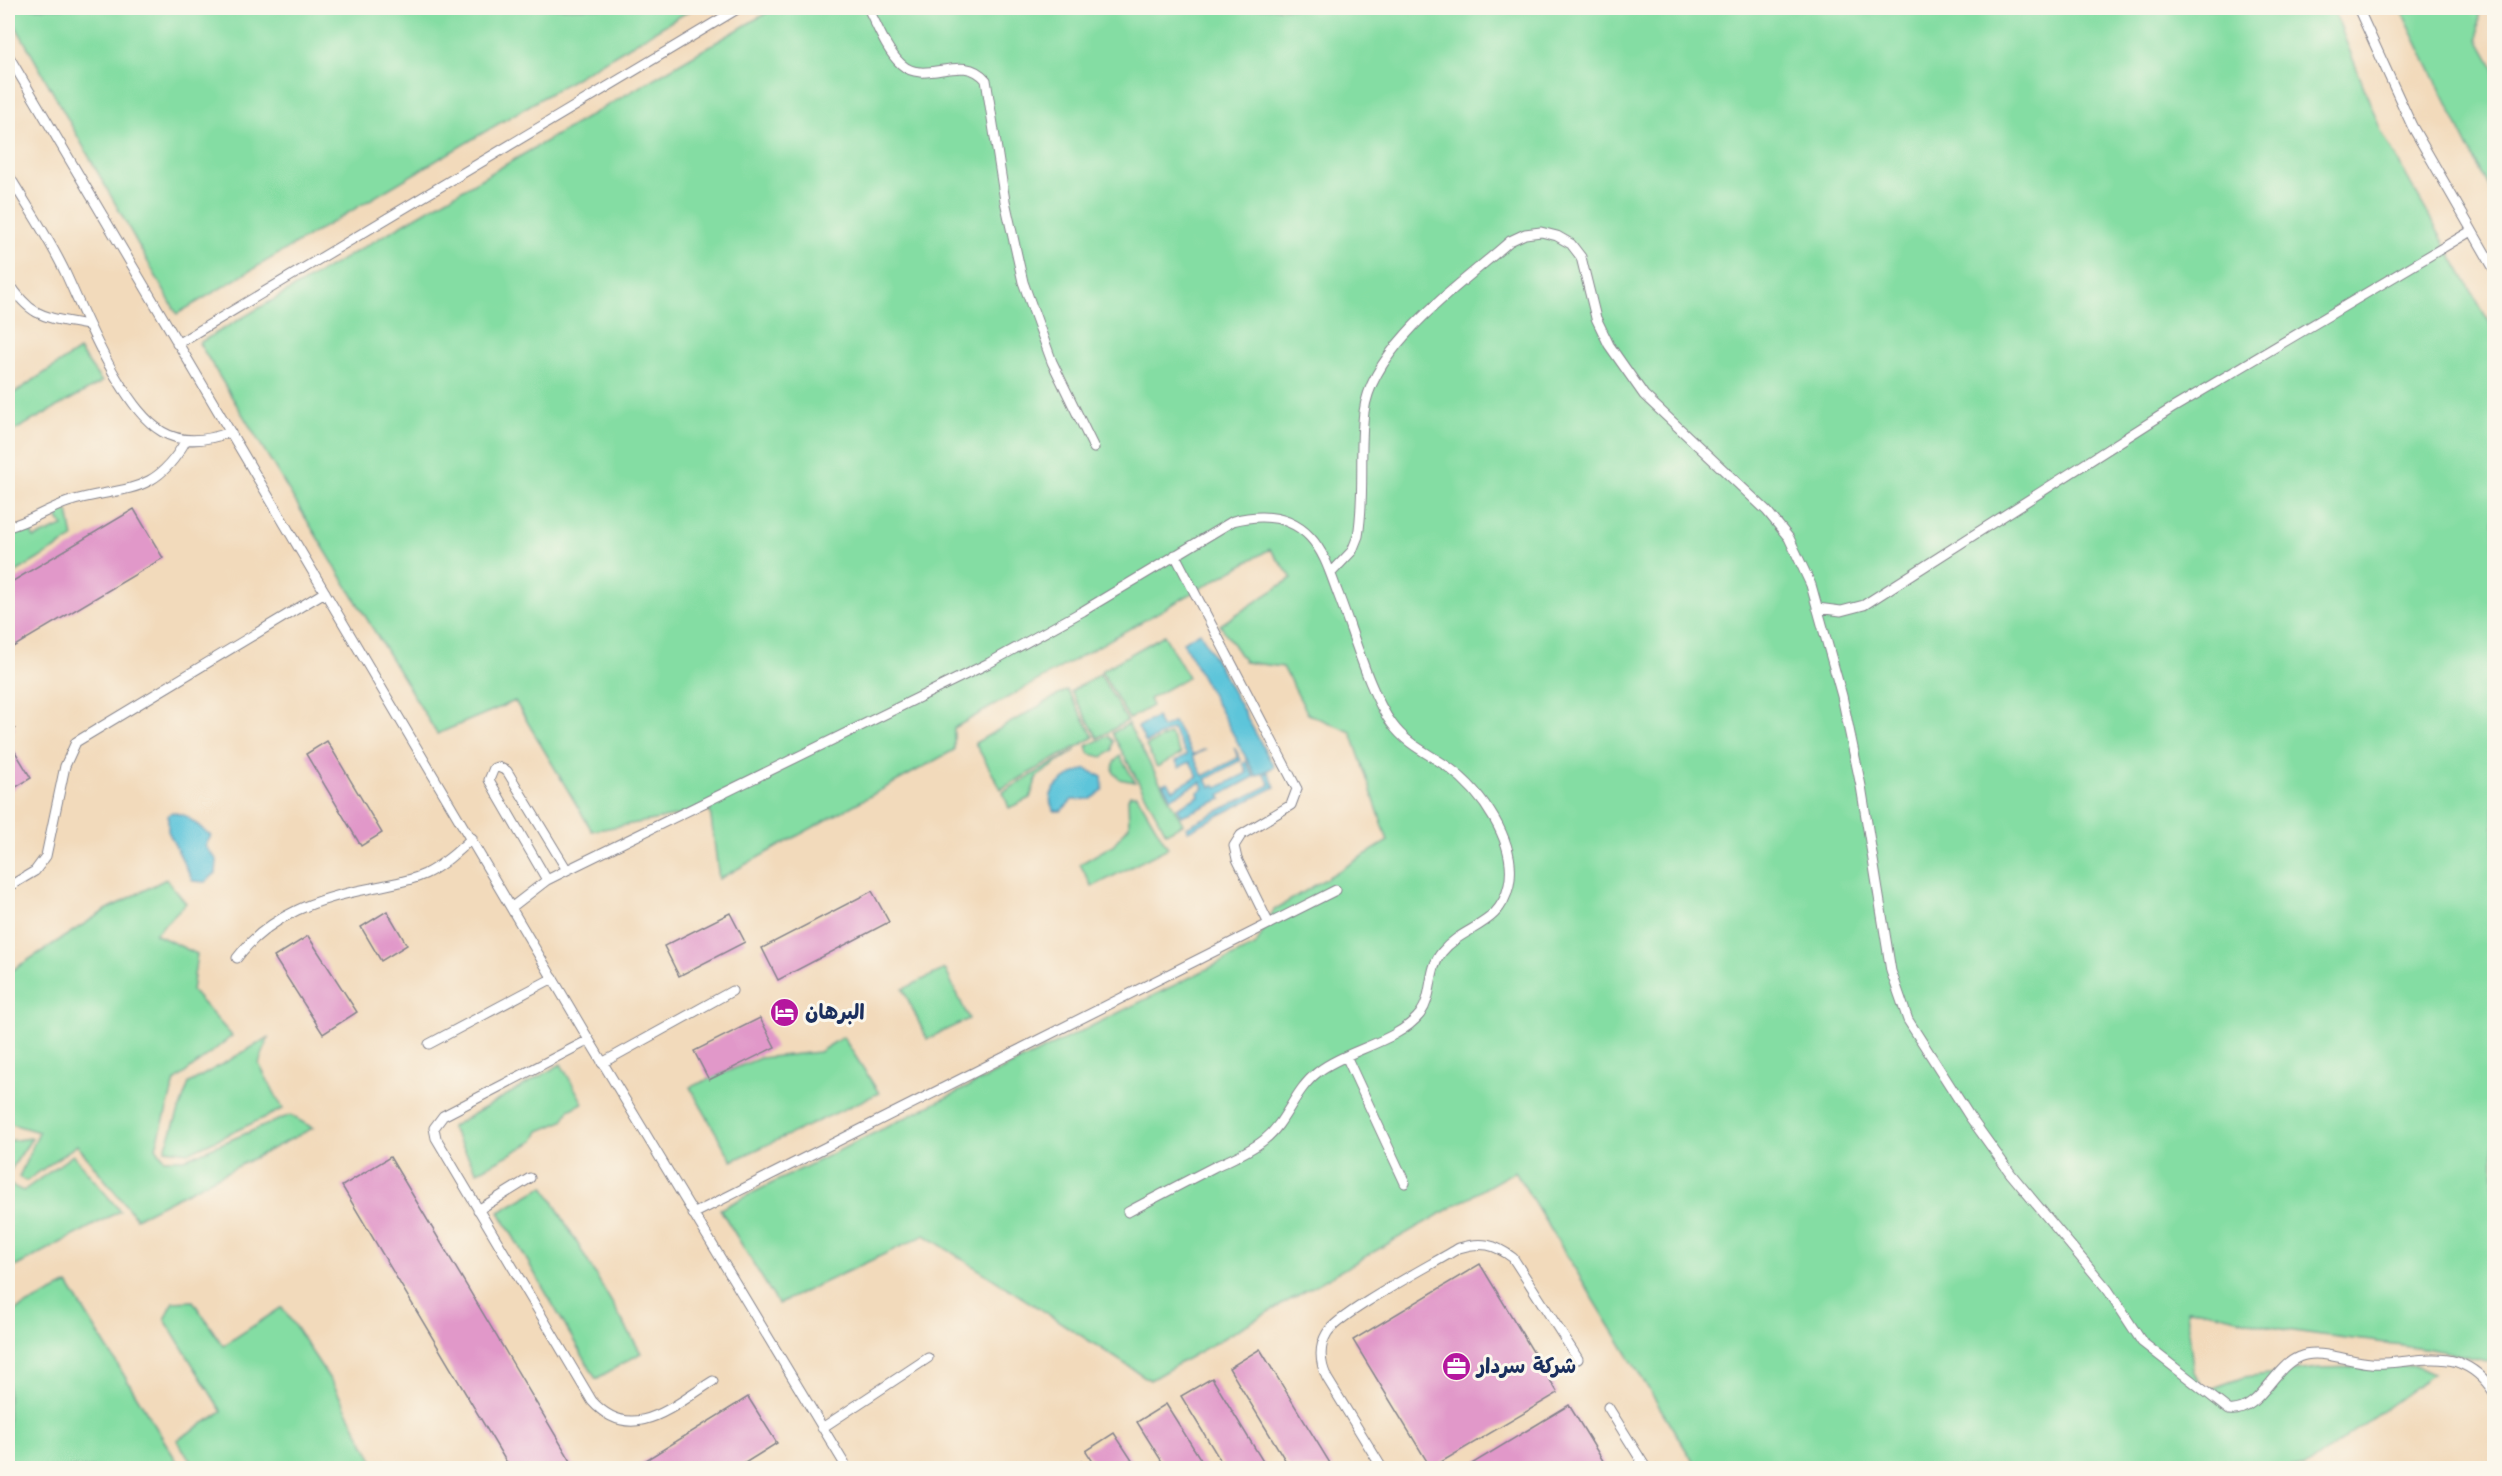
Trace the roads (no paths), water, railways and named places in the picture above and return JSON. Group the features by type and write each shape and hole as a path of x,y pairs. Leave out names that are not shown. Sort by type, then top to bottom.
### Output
{"lane":[{"path":"177,344 739,8"},
{"path":"868,8 896,58 908,69 924,72 964,67 975,70 986,81 1011,232 1023,282 1052,362 1094,448"},
{"path":"2358,8 2412,126 2494,269"},
{"path":"8,55 177,344 472,838 602,1063 846,1468"},
{"path":"8,174 59,261 87,325 145,421 164,433 186,440 216,438 230,432"},
{"path":"1817,608 1840,610 1864,605 2181,403 2471,231"},
{"path":"1331,573 1352,551 1358,536 1364,410 1379,368 1407,332 1510,241 1525,234 1541,232 1564,240 1581,257 1596,318 1609,345 1644,395 1767,511 1789,538 1805,569 1851,736 1891,971 1908,1020 1963,1107 2011,1174 2108,1290 2142,1342 2229,1410 2247,1407 2289,1362 2306,1354 2369,1363 2443,1359 2456,1362 2479,1373 2494,1393"},
{"path":"8,281 20,302 34,312 87,325"},
{"path":"8,527 27,522 66,503 141,486 164,470 186,440"},
{"path":"512,907 548,880 567,870 988,663 1083,611 1233,521 1264,516 1280,519 1307,534 1318,546 1331,573 1385,714 1410,744 1448,767 1476,793 1495,824 1510,863 1509,887 1499,909 1482,925 1442,952 1432,973 1425,1006 1419,1015 1404,1028 1317,1072 1306,1083 1275,1130 1264,1140 1128,1212"},
{"path":"1175,555 1297,789 1292,806 1241,835 1234,846 1237,859 1269,924"},
{"path":"8,887 35,870 46,856 65,766 76,742 325,592"},
{"path":"548,880 489,780 494,768 507,771 567,870"},
{"path":"237,958 258,933 285,915 346,893 423,875 453,856 472,838"},
{"path":"693,1214 1336,890"},
{"path":"429,1044 553,978"},
{"path":"602,1063 732,992"},
{"path":"589,1040 443,1116 436,1123 436,1138 592,1401 601,1412 627,1422 641,1421 654,1417 713,1381"},
{"path":"1346,1056 1405,1183"},
{"path":"478,1210 530,1178"},
{"path":"1382,1468 1327,1378 1322,1367 1322,1344 1333,1325 1459,1248 1473,1244 1488,1244 1502,1249 1513,1258 1578,1359"},
{"path":"822,1428 928,1358"},
{"path":"1608,1407 1646,1468"}],"water":[{"path":"1200,632 1274,767 1256,776 1183,642"},
{"path":"1156,717 1162,728 1174,722 1193,755 1206,749 1193,756 1203,776 1238,758 1234,747 1241,760 1206,779 1210,787 1215,785 1217,788 1247,773 1243,763 1246,762 1254,777 1220,795 1222,799 1181,816 1177,808 1199,796 1198,792 1204,788 1201,782 1171,798 1163,784 1168,782 1173,790 1198,776 1190,762 1179,767 1176,761 1187,755 1172,729 1146,743 1138,727"},
{"path":"1086,769 1102,777 1103,790 1091,799 1072,800 1061,811 1055,811 1051,804 1053,790 1065,779"},
{"path":"1268,772 1275,787 1188,831 1186,827 1270,785 1264,774"},
{"path":"172,812 186,816 211,836 205,846 217,860 216,873 205,882 193,881 168,831 168,815"}],"place":[{"name":"البرهان","path":"784,1012"},
{"name":"شركة سردار","path":"1456,1366"}]}
